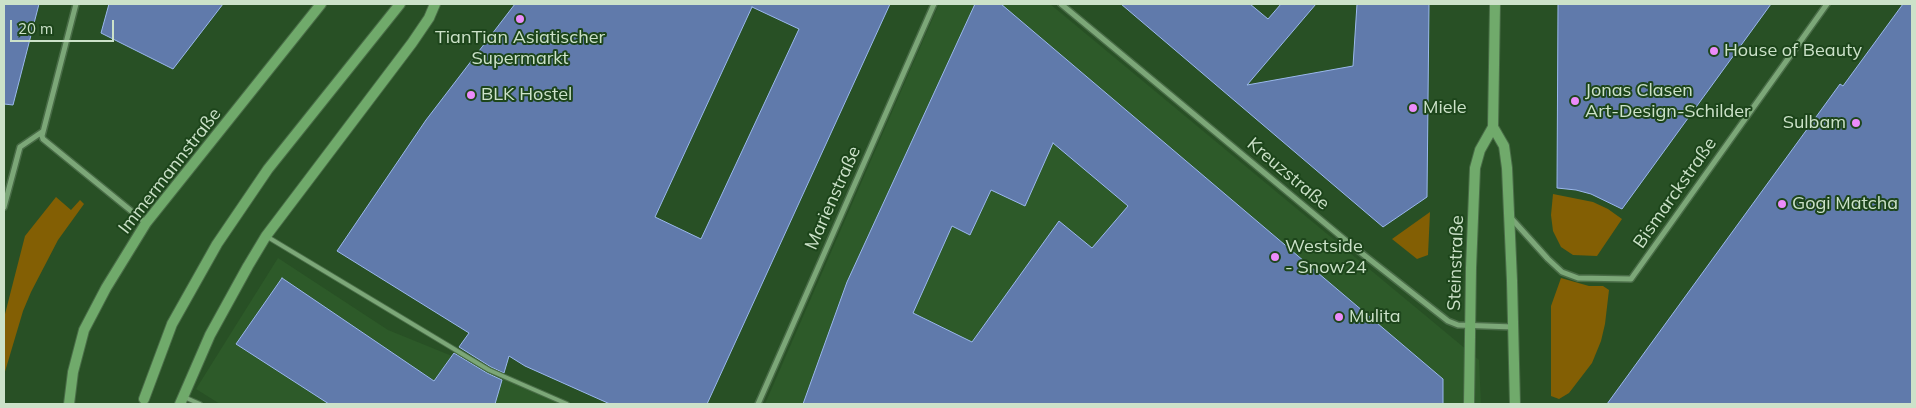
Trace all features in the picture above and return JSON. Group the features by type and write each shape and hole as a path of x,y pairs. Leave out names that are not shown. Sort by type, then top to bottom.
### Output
{"street":[{"path":"76,4 42,132 44,140 146,222"},
{"name":"Immermannstraße","path":"69,404 73,372 84,330 106,288 146,222 321,4"},
{"path":"144,399 172,324 217,244 268,170 400,4"},
{"path":"182,401 210,334 266,236 412,44 429,18 435,4"},
{"name":"Marienstraße","path":"758,404 934,4"},
{"name":"Kreuzstraße","path":"1061,4 1350,244 1448,321 1458,325 1470,326 1513,326"},
{"name":"Steinstraße","path":"1469,404 1476,168 1480,150 1493,127 1495,4"},
{"name":"Bismarckstraße","path":"1510,216 1562,272 1578,278 1631,278 1827,4"},
{"name":"Steinstraße","path":"1493,127 1504,146 1510,216 1515,404"},
{"path":"4,207 20,147 42,132"}],"lane":[{"path":"266,236 489,370 567,404"},
{"path":"182,401 200,404"}],"shaded area":[{"path":"939,4 1050,4 1479,360 1481,404 765,404"},
{"path":"1553,194 1593,202 1608,209 1622,219 1597,256 1573,255 1561,247 1553,231 1551,215"},
{"path":"56,197 71,210 80,200 84,204 58,240 31,292 23,311 4,375 4,318 25,236"},
{"path":"1430,212 1428,255 1417,259 1392,239"},
{"path":"278,258 388,330 570,404 220,404 196,389"},
{"path":"1561,278 1589,286 1603,286 1609,290 1605,324 1601,341 1592,363 1569,393 1559,399 1551,396 1551,306"}],"building":[{"path":"4,4 39,4 13,105 4,104"},
{"path":"109,4 223,4 173,69 101,33"},
{"path":"515,4 890,4 707,404 610,404 525,366 509,356 504,373 459,347 469,333 337,251 426,120","holes":["752,7 799,29 701,239 655,217"]},
{"path":"975,4 1001,4 1443,379 1443,404 803,404 847,282","holes":["1053,143 1128,206 1092,248 1059,221 972,342 913,313 952,226 970,235 991,190 1025,206"]},
{"path":"1121,4 1250,4 1268,19 1281,4 1316,4 1247,85 1353,66 1357,4 1429,4 1427,197 1383,227"},
{"path":"1558,4 1771,4 1622,209 1591,194 1557,188"},
{"path":"1903,4 1912,4 1912,404 1607,404 1840,84 1843,86"},
{"path":"282,278 434,381 454,353 502,380 495,404 329,404 236,344"}],"place":[{"name":"TianTian Asiatischer Supermarkt","path":"520,19"},
{"name":"House of Beauty","path":"1714,51"},
{"name":"BLK Hostel","path":"471,95"},
{"name":"Jonas Clasen Art-Design-Schilder","path":"1575,101"},
{"name":"Miele","path":"1413,108"},
{"name":"Sulbam","path":"1856,123"},
{"name":"Gogi Matcha","path":"1782,204"},
{"name":"Westside - Snow24","path":"1275,257"},
{"name":"Mulita","path":"1339,317"}]}
